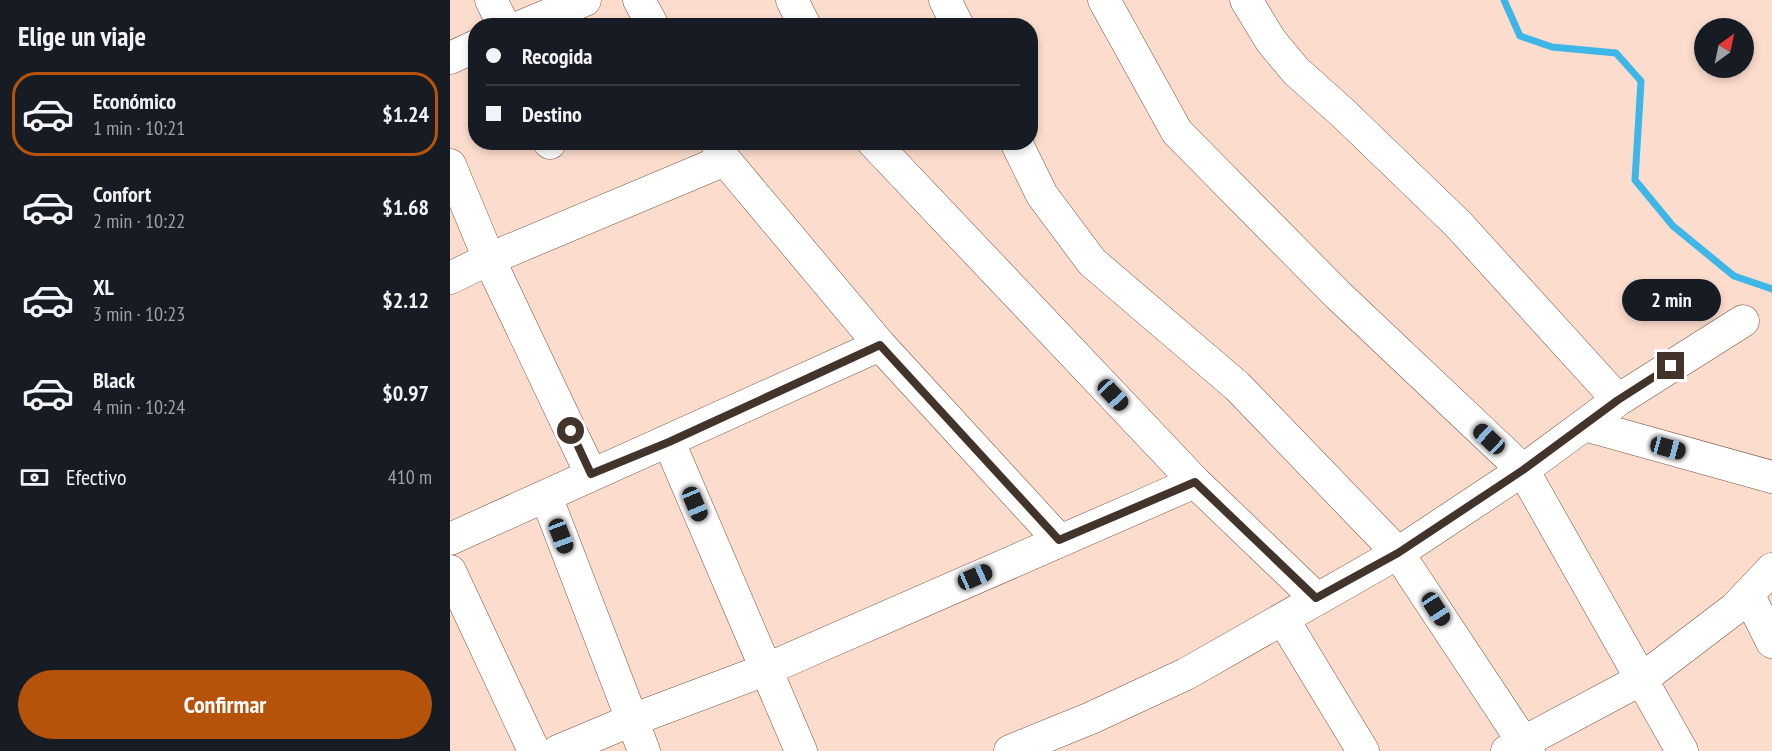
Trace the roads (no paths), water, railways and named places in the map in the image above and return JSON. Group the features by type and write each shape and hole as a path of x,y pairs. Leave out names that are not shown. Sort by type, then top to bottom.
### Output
{"street":[{"path":"491,0 500,18"},
{"path":"541,18 585,0"},
{"path":"639,0 649,18"},
{"path":"792,0 801,18"},
{"path":"945,0 954,18"},
{"path":"1104,0 1177,132 1338,296 1523,470 1682,751"},
{"path":"1246,0 1271,41 1296,70 1458,224 1618,400"},
{"path":"450,58 468,50"},
{"path":"881,150 1195,482 1316,598"},
{"path":"1020,150 1042,195 1092,262 1237,386 1398,553 1520,748 1642,679 1749,596 1772,568"},
{"path":"450,278 720,151 880,345 1059,540"},
{"path":"450,165 489,259 591,474"},
{"path":"1010,751 1091,718 1185,674 1398,553 1523,470 1618,400 1743,321"},
{"path":"450,539 880,345"},
{"path":"1585,425 1772,477"},
{"path":"669,442 801,751"},
{"path":"558,751 632,720 765,670 1195,482"},
{"path":"546,496 644,751"},
{"path":"450,571 534,751"},
{"path":"1749,596 1772,642"},
{"path":"1283,619 1362,751"}],"waterway":[{"path":"1504,0 1520,36 1552,47 1616,53 1641,81 1635,180 1673,226 1734,276 1772,289"}]}
